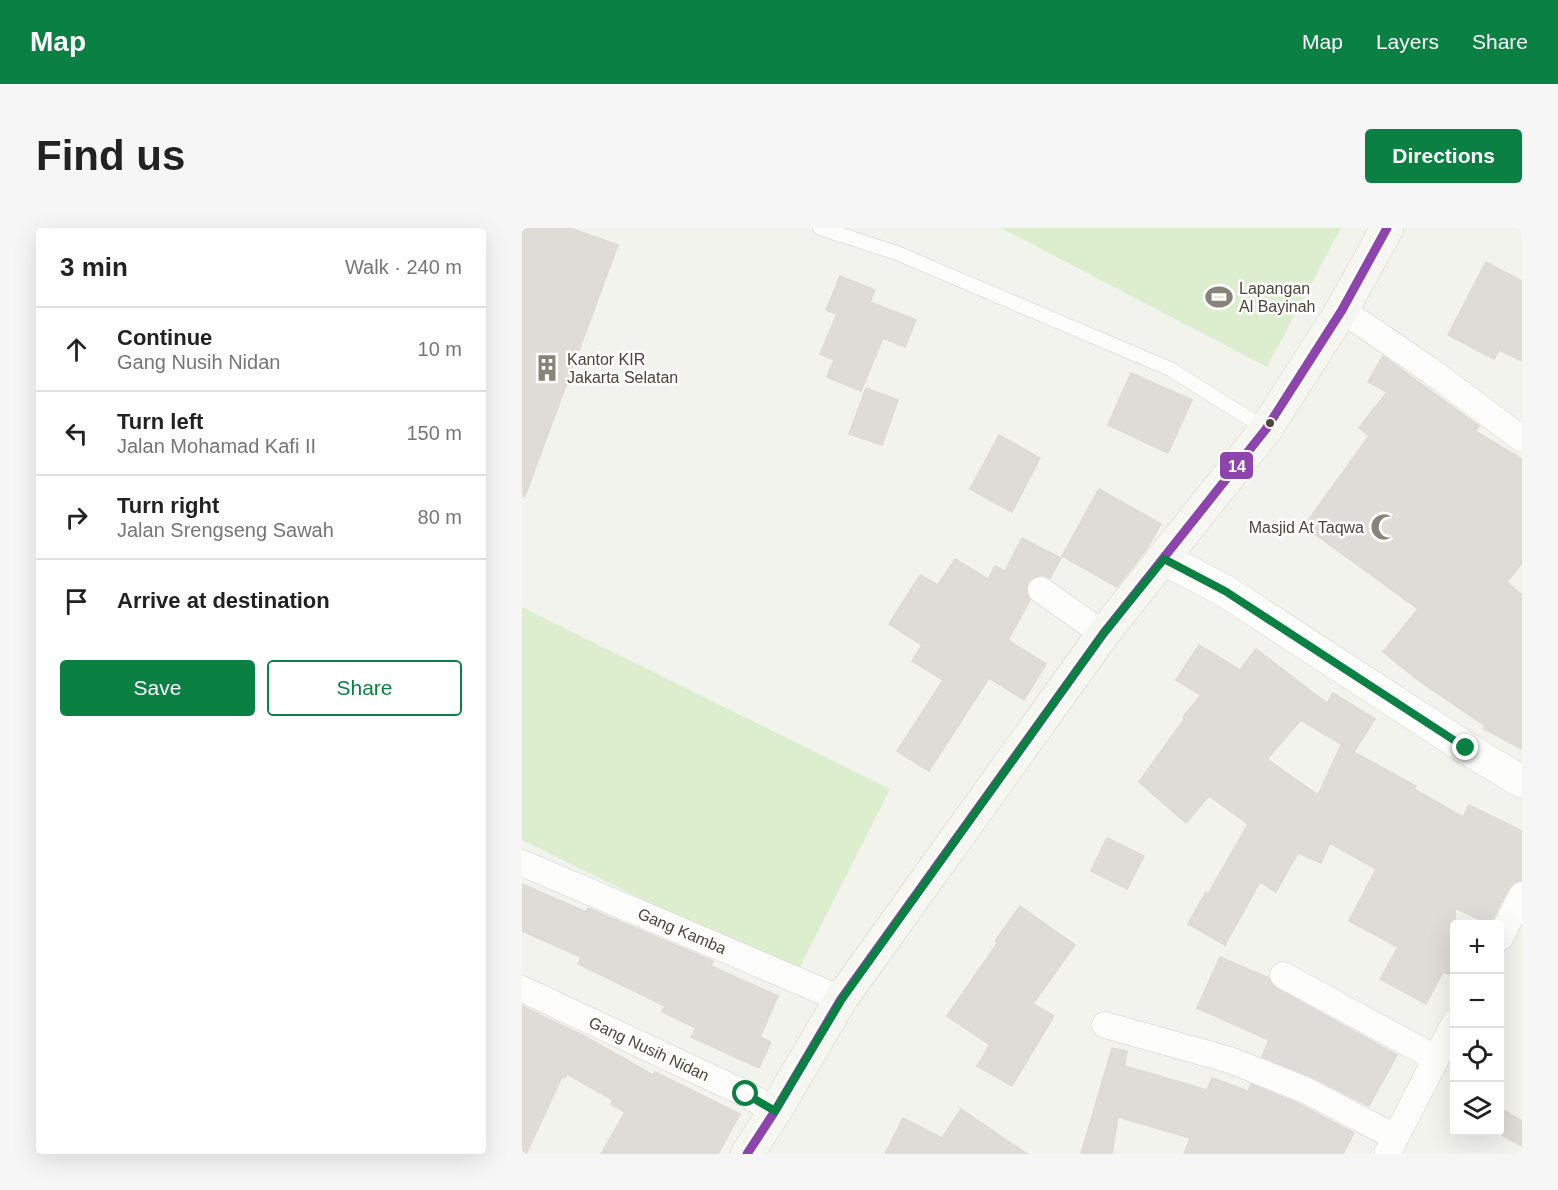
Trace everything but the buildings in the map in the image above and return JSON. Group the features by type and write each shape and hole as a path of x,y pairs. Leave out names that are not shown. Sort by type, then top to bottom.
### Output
{"main road":[{"path":"747,1154 842,999 1103,634 1171,562 1266,429 1342,309 1387,228"}],"street":[{"path":"1342,309 1431,371 1522,439"},
{"path":"1171,562 1225,591 1522,782"},
{"path":"1041,590 1103,634"},
{"name":"Gang Kamba","path":"522,863 842,999"},
{"path":"1504,930 1522,896"},
{"path":"1283,975 1435,1059"},
{"name":"Gang Nusih Nidan","path":"522,989 746,1094 775,1111"},
{"path":"1105,1025 1230,1059 1303,1089 1391,1146 1452,1028"}],"lane":[{"path":"820,228 897,253 1170,369 1266,429"}],"green space":[{"name":"Lapangan Al Bayinah","path":"1001,228 1341,228 1267,367"},
{"path":"522,607 890,789 796,975 522,840"}],"transit line":[{"name":"14","path":"747,1154 841,999 1103,634 1266,429 1342,310 1387,228"}],"place":[{"name":"Lapangan Al Bayinah","path":"1219,297"},
{"name":"Kantor KIR Jakarta Selatan","path":"547,368"},
{"name":"Masjid At Taqwa","path":"1384,527"}],"route":[{"path":"746,1094 775,1111 842,999 1103,634 1164,559 1225,591 1466,748"}]}
